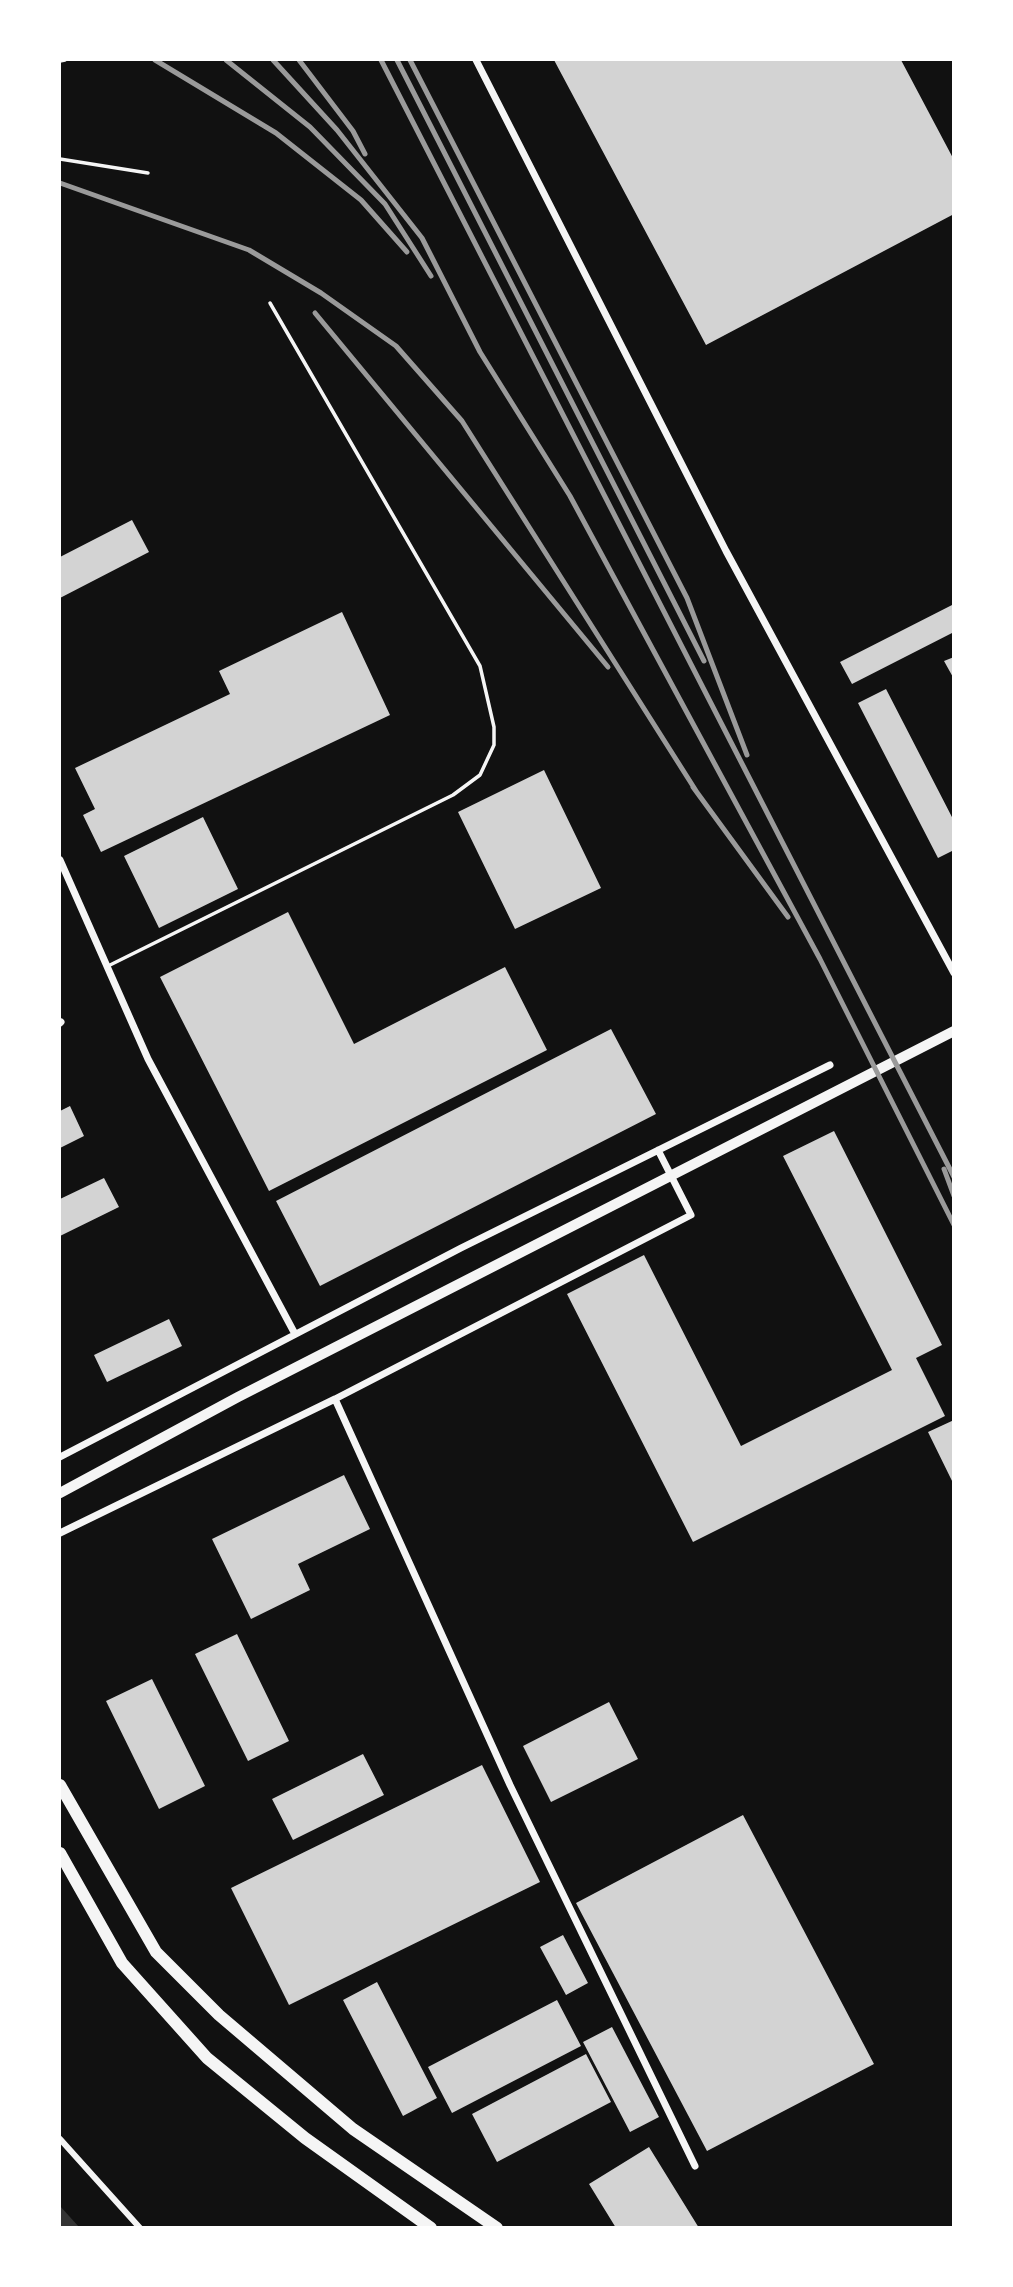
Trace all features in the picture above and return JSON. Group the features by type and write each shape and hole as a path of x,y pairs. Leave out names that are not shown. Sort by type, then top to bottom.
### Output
{"highway":[{"path":"60,1785 156,1952 219,2015 353,2129 497,2228"},
{"path":"60,1853 122,1964 207,2058 305,2138 431,2228"}],"main road":[{"path":"60,1493 238,1397 954,1031"}],"street":[{"path":"477,60 726,551 954,973"},
{"path":"60,860 148,1059 295,1334"},
{"path":"60,1457 461,1248 830,1065"},
{"path":"60,1532 335,1399 691,1215 657,1150"},
{"path":"335,1399 510,1785 695,2166"},
{"path":"60,2139 140,2228"}],"lane":[{"path":"60,61 65,60"},
{"path":"60,159 148,173"},
{"path":"108,966 453,795 480,775 494,745 494,727 480,666 270,303"}],"shaded area":[{"path":"60,2206 79,2227 60,2227"}],"building":[{"path":"554,60 901,60 954,160 954,214 706,345"},
{"path":"132,520 149,552 60,598 60,557"},
{"path":"954,604 954,632 852,684 840,662"},
{"path":"342,612 390,715 101,852 83,815 95,809 75,768 230,694 219,671"},
{"path":"954,657 954,679 944,661"},
{"path":"886,689 954,821 954,850 938,858 858,703"},
{"path":"544,770 601,888 515,929 458,812"},
{"path":"203,817 238,889 159,928 124,856"},
{"path":"288,912 354,1044 505,967 547,1050 269,1191 160,977"},
{"path":"611,1029 656,1114 320,1286 276,1201"},
{"path":"70,1106 84,1136 60,1148 60,1111"},
{"path":"834,1131 942,1345 916,1358 945,1416 693,1542 567,1294 644,1255 741,1446 892,1370 783,1156"},
{"path":"104,1178 119,1207 60,1236 60,1199"},
{"path":"169,1319 182,1346 107,1382 94,1355"},
{"path":"954,1420 954,1485 928,1432"},
{"path":"344,1475 370,1529 298,1564 310,1590 251,1619 212,1539"},
{"path":"237,1634 289,1741 248,1761 195,1654"},
{"path":"152,1679 205,1786 159,1809 106,1701"},
{"path":"609,1702 638,1759 551,1802 523,1746"},
{"path":"363,1754 384,1795 293,1840 272,1799"},
{"path":"482,1765 540,1882 289,2005 231,1888"},
{"path":"743,1815 874,2064 707,2151 576,1903"},
{"path":"563,1935 588,1983 566,1995 540,1947"},
{"path":"377,1982 437,2098 403,2116 343,2000"},
{"path":"557,2000 581,2046 452,2113 428,2067"},
{"path":"612,2027 659,2117 630,2132 583,2042"},
{"path":"586,2054 611,2102 497,2162 472,2114"},
{"path":"649,2147 699,2228 616,2228 589,2184"}],"railway":[{"path":"155,60 276,133 361,200 407,252"},
{"path":"226,60 310,127 385,204 431,276"},
{"path":"273,60 337,130 422,238 480,352 570,496 820,959 954,1225"},
{"path":"299,60 353,131 365,154"},
{"path":"381,60 954,1177"},
{"path":"397,60 704,661"},
{"path":"410,60 687,598 747,755"},
{"path":"60,183 249,250 321,293 396,346 462,421 698,794"},
{"path":"315,313 608,667"},
{"path":"693,787 788,917"},
{"path":"944,1169 954,1196"}]}
